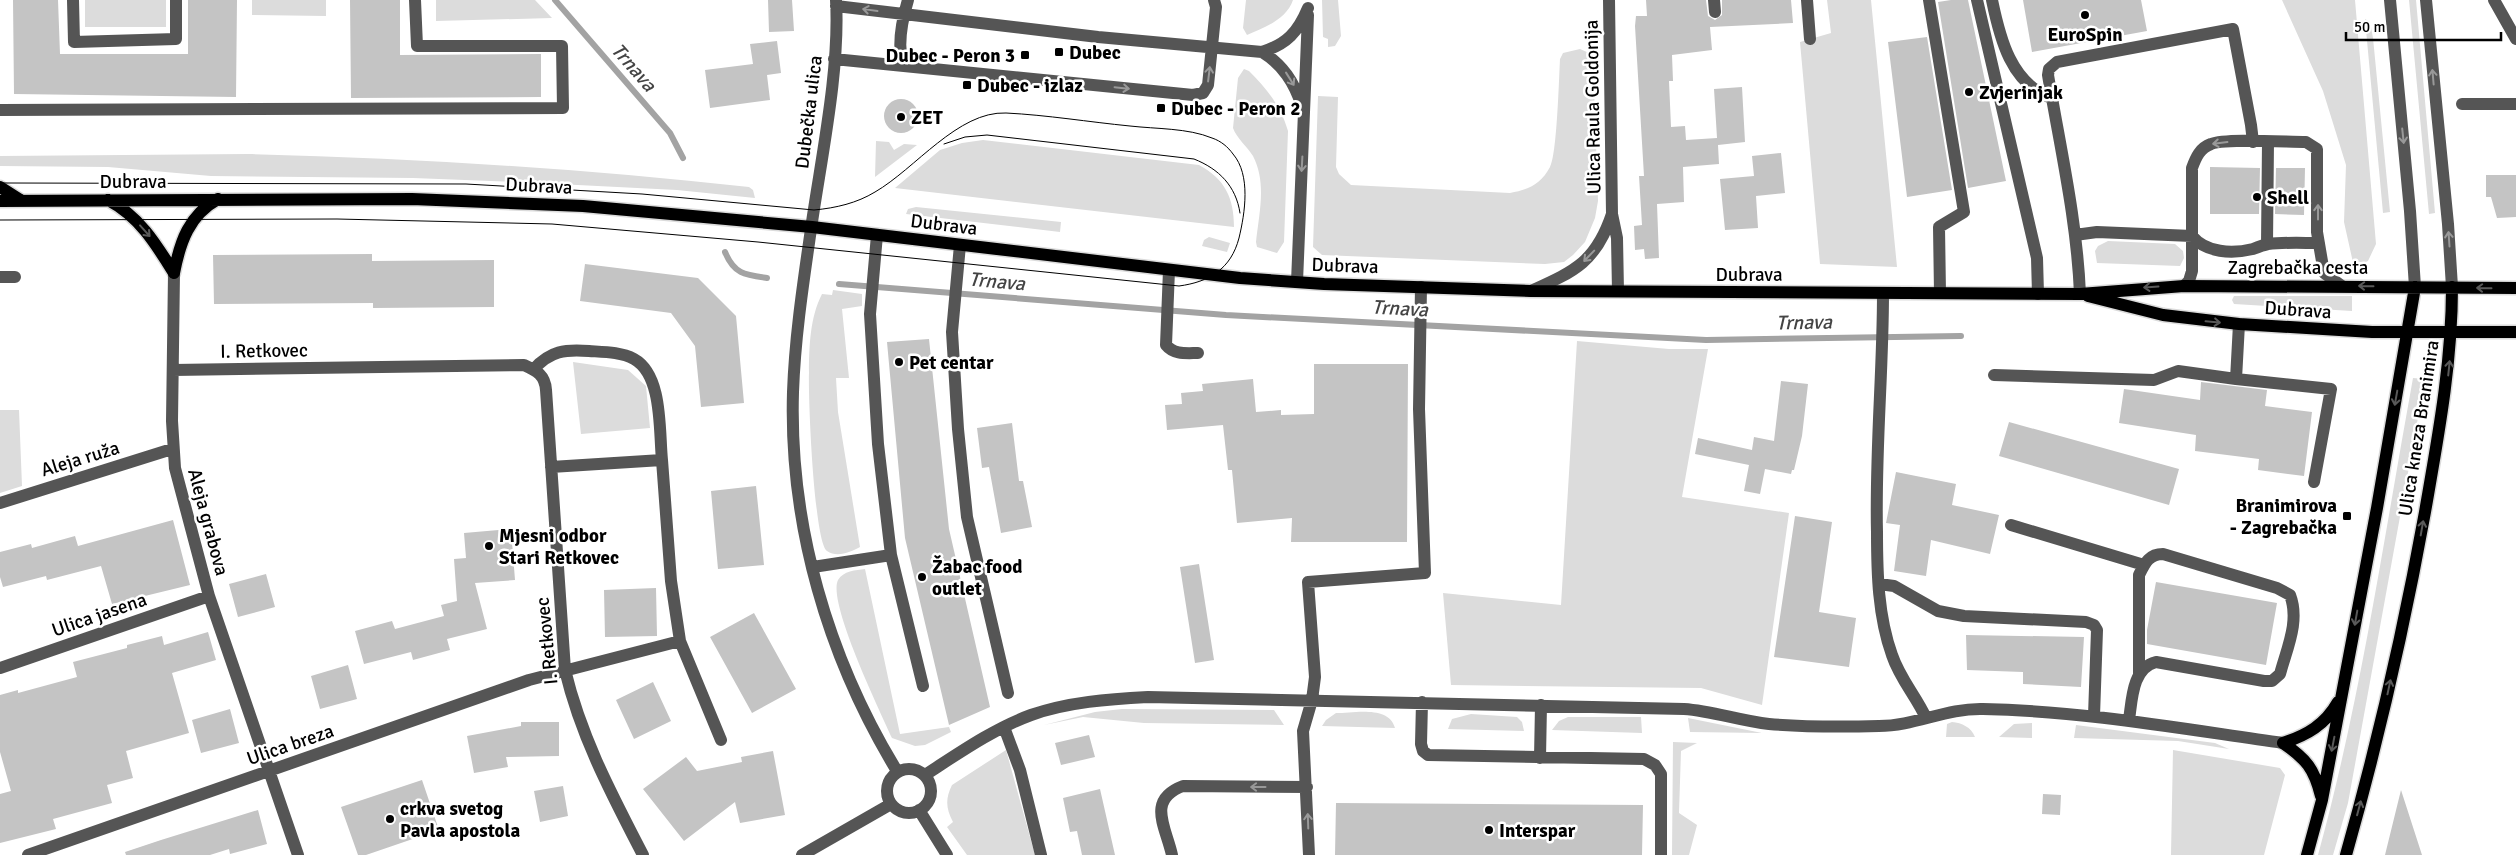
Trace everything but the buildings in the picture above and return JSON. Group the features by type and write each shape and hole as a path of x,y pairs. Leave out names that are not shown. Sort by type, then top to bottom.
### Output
{"main road":[{"path":"0,187 22,201"},
{"path":"174,273 178,250 186,232 200,211 219,199"},
{"name":"Dubrava","path":"0,201 412,199 519,203 662,212 812,227 1169,270 1297,282 1531,291 2080,294 2163,315 2239,324 2407,333 2516,332"},
{"path":"108,200 127,212 146,231 174,273"},
{"name":"Zagrebačka cesta","path":"2080,294 2184,286 2516,288"},
{"name":"Ulica kneza Branimira","path":"2308,855 2322,800 2342,696 2415,287"},
{"name":"Ulica kneza Branimira","path":"2346,855 2378,735 2411,588 2447,384 2452,332 2452,287"},
{"path":"2283,743 2301,737 2323,723 2332,713 2342,696"},
{"path":"2283,743 2305,759 2311,768 2322,800"}],"street":[{"path":"72,0 74,42 176,39 176,0"},
{"path":"0,110 563,108 562,46 417,46 415,0"},
{"path":"903,65 900,57 904,14 908,0"},
{"path":"834,58 1193,95 1203,92 1208,85 1216,7 1214,0"},
{"name":"Ulica Raula Goldonija","path":"1609,0 1612,214 1617,238 1618,291"},
{"path":"1807,0 1810,39"},
{"path":"1929,0 1964,212 1938,227 1940,294"},
{"path":"1977,0 2037,258 2038,294"},
{"path":"1992,0 1997,26 2006,50 2022,79 2036,92 2051,98"},
{"name":"Ulica kneza Branimira","path":"2390,0 2410,210 2415,287"},
{"name":"Ulica kneza Branimira","path":"2426,0 2448,224 2452,287"},
{"path":"2494,0 2502,6 2516,39"},
{"path":"836,3 904,14 1212,49 1262,52 1276,47 1295,34 1309,4"},
{"name":"Dubečka ulica","path":"836,3 834,58 795,355 793,431 796,469 822,608 848,676 868,720 897,771"},
{"path":"1297,282 1309,4"},
{"path":"2080,294 2075,234 2051,98 2049,69 2057,62 2233,30 2252,125 2252,142"},
{"path":"1262,52 1275,60 1286,72 1296,89 1305,115"},
{"path":"2462,104 2516,104"},
{"path":"2184,286 2191,276 2192,168 2197,155 2211,144 2220,142 2306,142 2317,149 2319,243 2324,273 2342,286"},
{"path":"2267,244 2268,142"},
{"name":"Ulica Raula Goldonija","path":"1531,291 1582,263 1599,245 1612,214"},
{"path":"2075,234 2097,232 2192,236 2199,244 2220,250 2241,250 2267,244 2319,243"},
{"path":"877,235 871,302 878,444 891,555 923,686"},
{"path":"960,245 953,308 958,429 967,517 1008,693"},
{"path":"1169,270 1166,346 1170,351 1198,353"},
{"name":"Aleja grabova","path":"174,273 172,449 174,468 210,596 298,855"},
{"path":"0,277 15,277"},
{"path":"1309,855 1303,731 1312,700 1315,677 1308,582 1425,573 1419,409 1421,287"},
{"path":"1883,293 1883,350 1876,496 1882,615 1892,655 1903,682 1920,704 1926,718"},
{"path":"2236,379 2239,324"},
{"path":"534,369 542,360 554,352 568,349 618,354 635,359 648,372 656,392 671,581 680,640 720,740"},
{"name":"I. Retkovec","path":"173,370 524,365 534,369 545,381 565,670 571,696 592,753 644,855"},
{"path":"1994,375 2154,380 2178,372 2331,389 2314,482"},
{"name":"Aleja ruža","path":"0,503 172,449"},
{"path":"551,467 662,460"},
{"path":"2011,525 2144,565"},
{"path":"2129,720 2132,696 2139,674 2139,575 2144,565 2155,554 2163,554 2277,588 2290,595 2295,613 2294,627 2280,674 2272,681 2156,662 2144,667 2139,674"},
{"path":"813,567 891,555"},
{"path":"1879,584 1894,586 1938,611 1964,616 2086,622 2094,625 2097,630 2094,716"},
{"name":"Ulica jasena","path":"0,668 210,596"},
{"name":"Ulica breza","path":"28,855 529,680 680,640"},
{"path":"925,774 1004,727 1031,715 1054,708 1110,699 1187,696 1705,710 1767,724 1798,725 1881,726 1926,718 1961,709 1981,709 2094,716 2283,743"},
{"path":"1422,702 1421,744 1423,751 1428,755 1644,759 1655,765 1661,774 1661,855"},
{"path":"1540,758 1541,705"},
{"path":"1004,727 1012,744 1041,855"},
{"path":"912,768 925,774 932,794 925,806 914,813 901,811 891,804 887,790 892,776 897,771 912,768"},
{"path":"1172,855 1160,810 1163,801 1173,790 1183,786 1307,787"},
{"path":"802,855 891,804"},
{"path":"919,810 948,855"}],"shaded area":[{"path":"85,0 166,0 166,27 85,27"},
{"path":"252,0 326,0 326,16 252,15"},
{"path":"436,0 535,0 552,18 436,21"},
{"path":"1246,0 1293,0 1290,7 1280,18 1268,26 1247,35 1243,28"},
{"path":"1322,0 1338,0 1341,36 1335,46 1328,47 1328,39 1323,37"},
{"path":"1827,0 1871,0 1897,267 1820,264 1800,42 1831,33"},
{"path":"2282,0 2355,0 2376,244 2368,261 2354,267 2344,222 2346,165 2323,91"},
{"path":"2409,0 2416,0 2435,213 2429,214"},
{"path":"2365,19 2370,22 2373,38 2390,212 2383,213"},
{"path":"1580,49 1589,53 1593,59 1598,201 1595,218 1585,242 1564,262 1545,264 1322,255 1313,247 1318,96 1338,97 1336,167 1339,174 1351,185 1510,193 1523,190 1538,182 1550,167 1556,133 1560,59 1563,53"},
{"path":"1244,69 1256,78 1273,98 1288,131 1284,242 1277,253 1257,247 1261,198 1260,177 1253,156 1233,128 1238,78"},
{"path":"983,140 1199,165 1208,170 1222,183 1226,190 1232,207 1234,227 895,188 940,150 962,143"},
{"path":"876,141 889,142 894,150 904,144 917,145 875,177"},
{"path":"248,154 436,161 624,175 749,187 753,190 755,198 677,190 518,182 413,178 211,176 108,167 0,166 0,156"},
{"path":"916,207 1061,222 1060,232 906,214 908,209"},
{"path":"1209,237 1230,243 1227,252 1202,246 1204,240"},
{"path":"2108,241 2175,244 2183,251 2184,258 2180,266 2097,263 2095,251 2098,246"},
{"path":"833,290 862,294 862,306 842,309 849,378 836,378 838,412 860,547 839,554 827,551 822,542 815,497 809,387 810,343 815,312 822,294 832,295"},
{"path":"2234,296 2352,296 2352,311 2234,304 2232,300"},
{"path":"1577,341 1669,349 1708,349 1682,497 1789,513 1762,705 1701,688 1451,685 1443,593 1561,605"},
{"path":"573,362 628,370 646,386 650,428 581,434"},
{"path":"2413,378 2425,379 2348,803 2333,855 2318,855 2347,737 2359,677"},
{"path":"0,410 19,410 22,486 0,493"},
{"path":"865,569 900,734 949,727 951,732 925,745 915,746 892,738 847,633 840,610 837,592 838,580 846,573"},
{"path":"1122,709 1274,710 1284,725 1144,723 1083,717 1044,725 1095,712"},
{"path":"1336,713 1378,713 1386,716 1395,728 1322,726 1326,720"},
{"path":"1471,714 1517,717 1522,722 1524,731 1448,729 1452,719"},
{"path":"1568,717 1641,717 1642,733 1552,730 1559,721"},
{"path":"1688,718 1762,733 1690,732"},
{"path":"1952,722 1966,726 1975,737 1946,737 1947,724"},
{"path":"2032,723 2032,738 1999,737 2014,724"},
{"path":"2076,725 2215,743 2229,749 2178,741 2074,738"},
{"path":"1673,742 1697,743 1681,751 1679,813 1697,825 1689,855 1672,855"},
{"path":"1006,750 1035,855 967,855 947,827 953,822 947,804 948,795 952,785"},
{"path":"2173,750 2280,768 2285,775 2264,855 2171,855"}],"waterway":[{"name":"Trnava","path":"555,0 670,133 683,158"},
{"name":"Trnava","path":"725,252 736,269 752,276 767,278"},
{"name":"Trnava","path":"839,284 1226,315 1706,340 1961,336"}],"tram line":[{"path":"0,183 466,184 642,194 814,210 846,204 868,196 890,182 954,131 971,121 988,115 1006,113 1172,129 1193,132 1215,139 1227,147 1239,163 1245,195 1239,238 1230,258 1224,266 1209,277 1179,286 758,242 552,224 337,219 0,220"},
{"path":"944,144 965,137 987,135 1194,159 1211,168 1225,180 1235,195 1240,213"}],"place":[{"name":"EuroSpin","path":"2085,15"},
{"name":"Dubec","path":"1059,52"},
{"name":"Dubec - Peron 3","path":"1025,55"},
{"name":"Dubec - izlaz","path":"967,85"},
{"name":"Zvjerinjak","path":"1969,92"},
{"name":"Dubec - Peron 2","path":"1161,108"},
{"name":"ZET","path":"901,117"},
{"name":"Shell","path":"2257,197"},
{"name":"Pet centar","path":"899,362"},
{"name":"Branimirova - Zagrebačka","path":"2347,516"},
{"name":"Mjesni odbor Stari Retkovec","path":"489,546"},
{"name":"Žabac food outlet","path":"922,577"},
{"name":"crkva svetog Pavla apostola","path":"390,819"},
{"name":"Interspar","path":"1489,830"}]}
